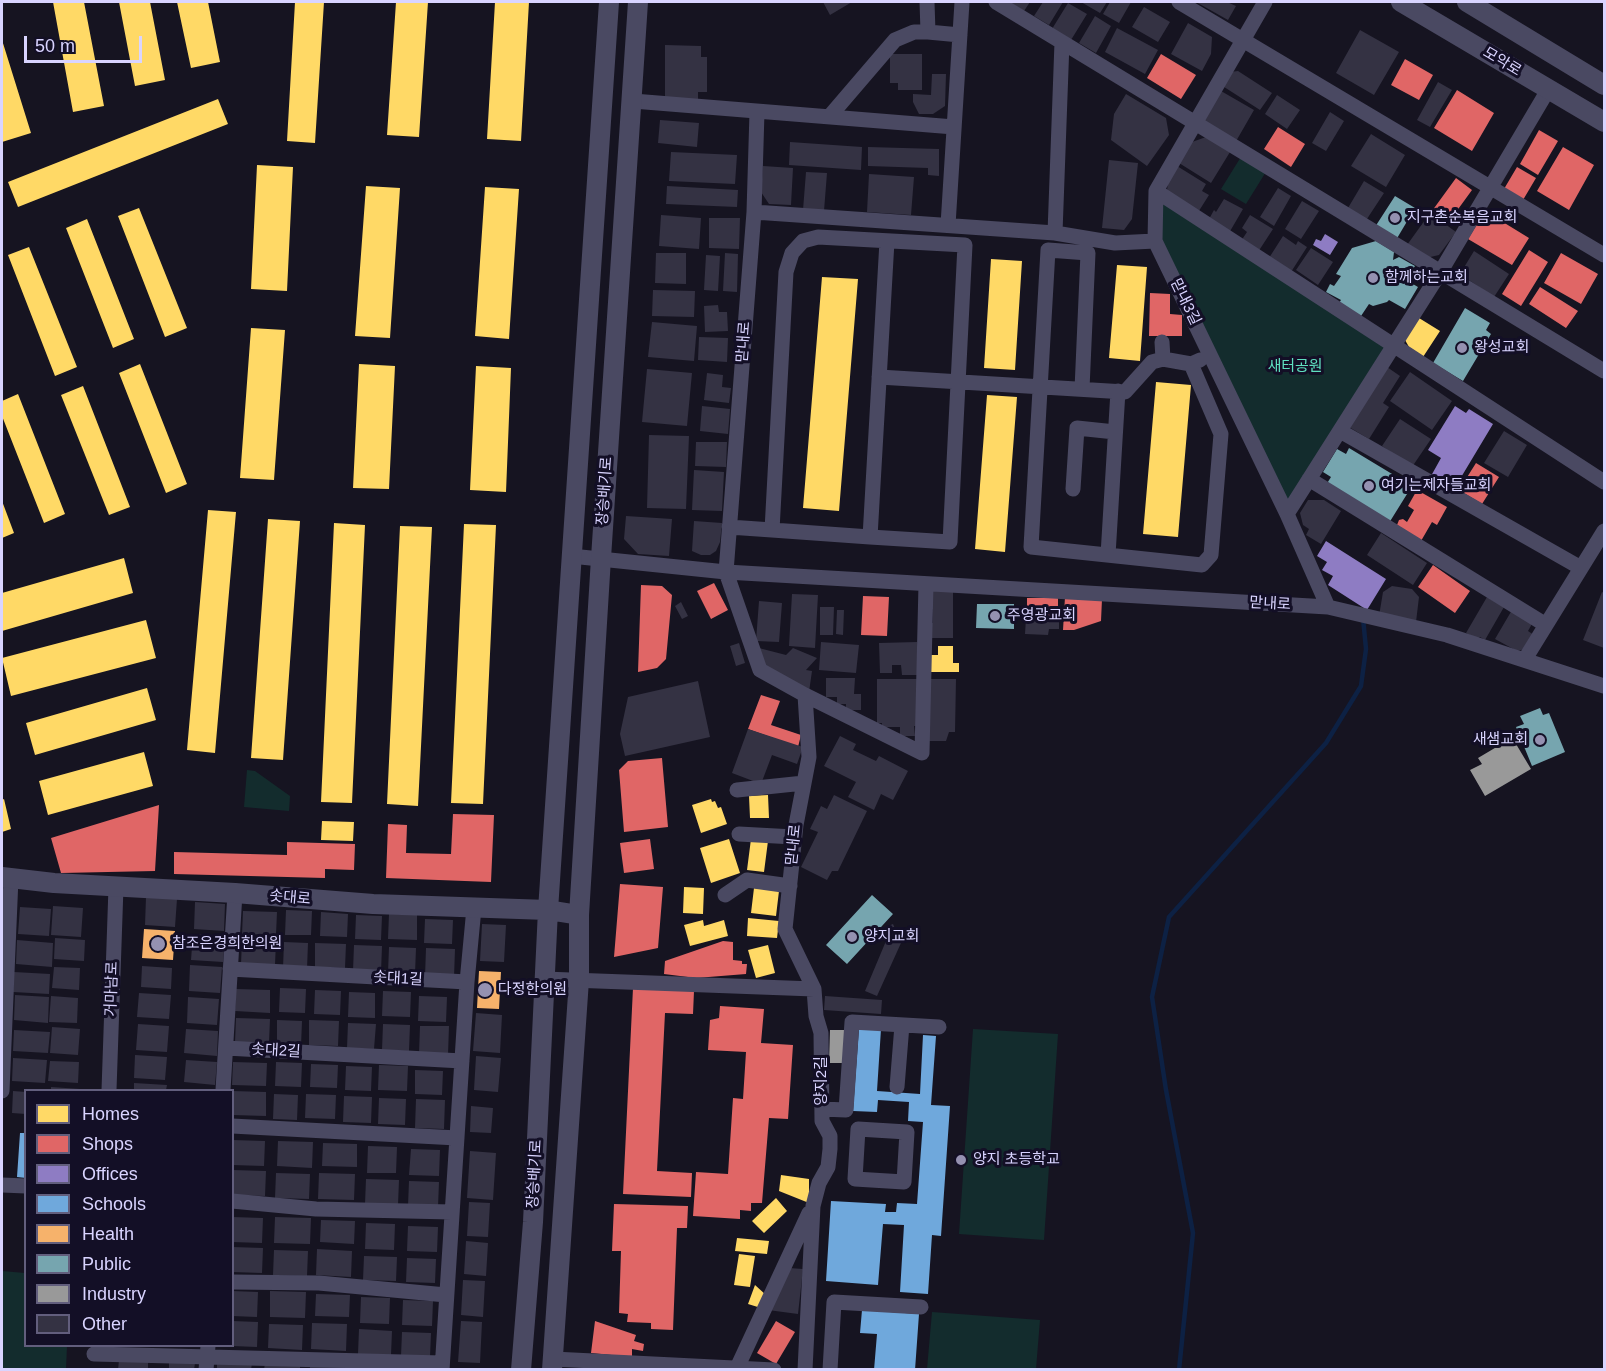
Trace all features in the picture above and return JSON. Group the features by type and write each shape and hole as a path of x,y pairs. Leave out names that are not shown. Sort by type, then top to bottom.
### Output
{"street":[{"name":"장승배기로","path":"521,1370 532,1222 548,910 609,2"},
{"name":"장승배기로","path":"638,2 579,915 579,980 552,1364 774,1370"},
{"path":"927,2 928,32"},
{"path":"948,225 962,2"},
{"path":"996,2 1605,371"},
{"path":"1179,2 1605,255"},
{"name":"맏내3길","path":"1266,2 1156,191 1155,241 1287,514 1328,607"},
{"name":"모악로","path":"1401,2 1605,122"},
{"path":"1467,2 1605,84"},
{"path":"829,117 895,40 914,33 960,35"},
{"path":"1055,233 1062,42"},
{"path":"1287,514 1441,271 1548,90"},
{"path":"633,101 954,127"},
{"name":"맏내로","path":"757,112 754,212 726,572 760,670 922,753 926,584"},
{"path":"1156,191 1605,482"},
{"path":"754,212 1055,233 1115,243 1155,241"},
{"path":"729,527 870,537 950,542 965,245 818,237 803,241 792,254 786,272 772,530"},
{"path":"870,537 887,241"},
{"path":"1082,389 1088,253 1048,250 1031,547 1202,565 1211,555 1221,434 1191,364"},
{"path":"1162,342 1163,359"},
{"path":"879,377 1125,392 1152,362 1163,359 1191,364 1211,355"},
{"path":"1107,555 1118,391"},
{"path":"1073,489 1077,428 1115,432"},
{"path":"1340,431 1581,568"},
{"path":"1309,479 1546,624"},
{"path":"1525,659 1605,531"},
{"name":"맏내로","path":"571,556 726,572 1328,607 1447,635 1605,686"},
{"name":"맏내로","path":"805,695 809,757 794,837 785,929 814,989"},
{"path":"736,790 804,783"},
{"path":"738,834 794,837"},
{"path":"2,1091 6,878"},
{"name":"솟대로","path":"6,878 373,904 548,910 579,915"},
{"path":"725,895 747,880 790,886"},
{"name":"거마남로","path":"109,1089 116,887"},
{"path":"223,1089 235,893"},
{"path":"94,1356 312,1359 442,1366 467,982 474,908"},
{"name":"솟대1길","path":"230,969 467,982"},
{"path":"544,979 814,989"},
{"name":"양지2길","path":"814,989 816,1016 821,1033 822,1121 830,1136 830,1149"},
{"path":"822,1109 846,1110 852,1022 939,1027"},
{"path":"897,1087 902,1024"},
{"name":"솟대2길","path":"226,1048 462,1061"},
{"path":"234,1126 457,1138"},
{"path":"858,1129 908,1132 904,1182 855,1179 856,1150 858,1129"},
{"path":"737,1368 813,1206 819,1183 828,1167 830,1149 856,1150"},
{"path":"2,1185 24,1186"},
{"path":"234,1201 316,1209 452,1212"},
{"path":"805,1370 813,1206"},
{"path":"234,1282 319,1283 447,1295"},
{"path":"830,1370 834,1302 921,1307"}],"green space":[{"path":"1244,152 1269,167 1246,204 1221,189"},
{"name":"새터공원","path":"1156,191 1394,345 1287,514 1155,241"},
{"path":"247,770 255,771 290,796 289,811 244,807"},
{"path":"973,1029 1058,1034 1044,1240 959,1234"},
{"path":"2,1271 24,1273 24,1347 67,1347 66,1369 2,1369"},
{"path":"932,1312 1040,1320 1036,1369 927,1369"}],"building: Homes":[{"path":"53,2 84,2 104,106 73,112"},
{"path":"119,2 150,2 165,80 135,86"},
{"path":"177,2 208,2 220,62 191,68"},
{"path":"295,2 324,2 315,143 287,141"},
{"path":"396,2 428,2 419,137 387,135"},
{"path":"495,2 529,2 521,141 487,139"},
{"path":"2,40 31,133 2,142"},
{"path":"218,99 228,124 18,207 8,182"},
{"path":"257,165 293,167 287,291 251,289"},
{"path":"366,186 400,188 390,338 355,336"},
{"path":"485,187 519,189 509,339 475,336"},
{"path":"139,208 187,328 165,337 118,216"},
{"path":"87,219 134,339 113,348 66,228"},
{"path":"29,247 77,367 55,376 8,255"},
{"path":"991,259 1022,261 1015,370 984,368"},
{"path":"1117,265 1147,267 1140,361 1109,358"},
{"path":"822,277 858,279 839,511 803,508"},
{"path":"1419,318 1440,331 1423,357 1409,347 1405,340"},
{"path":"251,328 285,330 274,480 240,478"},
{"path":"140,364 187,484 166,493 119,373"},
{"path":"359,364 395,366 389,489 353,488"},
{"path":"476,366 511,368 506,492 470,490"},
{"path":"1156,382 1191,385 1178,537 1143,534"},
{"path":"83,386 130,507 109,515 61,395"},
{"path":"18,394 65,514 44,523 2,416 2,401"},
{"path":"987,395 1017,397 1005,552 975,549"},
{"path":"2,501 14,533 2,538"},
{"path":"208,510 236,512 215,753 187,750"},
{"path":"268,519 300,521 283,760 251,758"},
{"path":"334,523 365,525 352,803 321,802"},
{"path":"464,524 496,525 483,804 451,803"},
{"path":"400,526 432,527 418,806 387,804"},
{"path":"124,558 133,593 2,631 2,593"},
{"path":"146,620 156,658 11,696 2,658"},
{"path":"938,646 953,646 953,663 959,663 959,672 928,672 928,655 938,655"},
{"path":"147,688 156,720 35,755 26,723"},
{"path":"144,752 153,786 48,815 39,781"},
{"path":"768,795 769,818 750,818 749,796"},
{"path":"4,799 11,829 2,832 2,800"},
{"path":"711,799 712,802 715,801 718,808 721,807 727,824 701,833 692,805"},
{"path":"322,821 354,822 353,841 321,840"},
{"path":"729,839 740,873 711,883 700,848"},
{"path":"751,839 768,841 764,872 747,870"},
{"path":"684,887 704,888 703,914 683,913"},
{"path":"754,888 779,891 776,916 751,913"},
{"path":"748,918 779,921 777,938 747,936"},
{"path":"703,920 704,926 724,920 728,936 690,946 684,925"},
{"path":"768,945 775,973 756,978 748,950"},
{"path":"781,1175 809,1179 809,1203 779,1191"},
{"path":"776,1198 787,1211 764,1233 752,1221"},
{"path":"737,1238 769,1241 767,1254 735,1251"},
{"path":"739,1254 755,1256 750,1287 734,1285"},
{"path":"755,1285 766,1295 761,1308 748,1304"}],"building: Shops":[{"path":"1161,54 1196,75 1181,99 1147,78"},
{"path":"1405,59 1433,75 1419,100 1391,85"},
{"path":"1457,90 1494,113 1472,151 1434,128"},
{"path":"1278,127 1305,144 1291,167 1264,149"},
{"path":"1539,130 1558,141 1538,175 1520,164"},
{"path":"1563,147 1594,165 1569,210 1537,191"},
{"path":"1517,167 1536,178 1523,200 1504,189"},
{"path":"1456,178 1472,190 1448,223 1432,211"},
{"path":"1485,211 1529,238 1512,265 1468,239"},
{"path":"1529,250 1548,262 1521,306 1502,294"},
{"path":"1561,253 1598,274 1581,304 1544,283"},
{"path":"1540,287 1578,311 1566,328 1529,304"},
{"path":"1150,293 1170,294 1170,314 1182,315 1182,336 1149,336"},
{"path":"1476,463 1499,477 1482,504 1459,490"},
{"path":"1417,490 1447,507 1437,525 1432,522 1421,541 1397,525 1399,520 1403,519 1407,522 1414,510 1408,506"},
{"path":"1433,565 1470,591 1455,613 1418,587"},
{"path":"714,583 728,610 711,619 697,591"},
{"path":"641,585 662,586 672,595 666,659 657,668 638,672"},
{"path":"863,596 889,597 887,636 861,635"},
{"path":"1065,597 1102,599 1101,621 1074,630 1063,630"},
{"path":"1027,598 1058,598 1058,616 1027,616"},
{"path":"761,695 780,701 771,725 801,735 798,747 748,729"},
{"path":"662,758 668,827 624,832 619,770 628,761"},
{"path":"159,805 155,871 61,873 51,838"},
{"path":"453,814 494,815 491,882 386,878 388,824 407,825 406,853 451,854"},
{"path":"650,839 654,869 624,873 620,843"},
{"path":"287,842 355,844 354,870 325,869 325,878 174,874 174,852 287,855"},
{"path":"620,884 663,887 658,948 614,957"},
{"path":"723,941 733,942 733,960 747,964 746,974 696,978 664,974 665,961"},
{"path":"633,988 694,991 693,1014 665,1013 657,1171 692,1173 691,1197 623,1194"},
{"path":"720,1006 764,1009 761,1043 793,1045 788,1119 769,1118 762,1203 751,1203 751,1211 740,1210 740,1219 693,1216 696,1172 728,1174 733,1098 743,1099 746,1052 708,1050 710,1020 719,1018"},
{"path":"614,1204 688,1206 687,1228 677,1228 673,1330 651,1329 651,1323 627,1322 628,1314 619,1313 621,1251 612,1251"},
{"path":"595,1321 636,1335 634,1341 644,1344 643,1351 632,1349 632,1357 591,1353"},
{"path":"776,1321 795,1332 776,1364 757,1353"}],"building: Offices":[{"path":"1325,234 1338,242 1330,255 1313,245 1316,239 1321,241"},
{"path":"1455,406 1466,413 1469,409 1493,424 1454,489 1431,476 1441,458 1428,450"},
{"path":"1326,541 1386,579 1367,610 1328,585 1333,576 1322,570 1327,562 1317,556"}],"building: Schools":[{"path":"859,1028 881,1029 877,1091 920,1094 923,1035 936,1036 931,1105 950,1106 941,1236 932,1235 928,1294 900,1292 904,1225 883,1224 878,1285 826,1281 831,1201 886,1204 885,1212 896,1212 897,1203 917,1204 923,1122 908,1121 909,1102 878,1100 877,1112 853,1111"},
{"path":"20,1133 24,1133 24,1178 17,1177"},
{"path":"862,1310 919,1314 915,1370 874,1370 877,1334 860,1333"}],"building: Health":[{"path":"144,929 175,931 173,960 142,958"},
{"path":"479,971 501,972 499,1009 477,1008"}],"building: Public":[{"name":"지구촌순복음교회","path":"1395,196 1415,208 1396,240 1375,227"},
{"name":"함께하는교회","path":"1376,241 1394,252 1393,260 1399,257 1415,266 1406,280 1418,287 1405,309 1389,300 1373,306 1369,304 1361,316 1339,303 1341,300 1326,292 1330,284 1334,286 1341,276 1336,274 1352,248"},
{"name":"왕성교회","path":"1465,308 1490,323 1486,330 1491,334 1463,381 1433,363"},
{"name":"여기는제자들교회","path":"1349,448 1412,486 1389,523 1326,485 1331,477 1323,472 1337,449 1346,454"},
{"name":"주영광교회","path":"977,604 1014,604 1014,629 976,628"},
{"name":"새샘교회","path":"1540,708 1543,715 1549,713 1565,752 1532,766 1516,727 1524,724 1520,716"},
{"name":"양지교회","path":"872,895 893,914 847,964 826,945"}],"building: Industry":[{"path":"1510,739 1516,744 1531,769 1485,796 1470,770 1482,764 1478,758"},
{"path":"830,1030 845,1030 844,1063 829,1063"}],"building: Other":[{"path":"823,2 852,2 830,15"},
{"path":"1010,2 1030,2 1024,11"},
{"path":"1043,2 1063,2 1049,25 1034,16"},
{"path":"1081,2 1107,2 1100,13"},
{"path":"1110,2 1131,2 1119,23 1103,14"},
{"path":"1196,2 1227,2 1236,6 1228,20"},
{"path":"1068,3 1087,14 1071,40 1052,29"},
{"path":"1144,7 1170,22 1158,42 1132,27"},
{"path":"1095,16 1111,26 1096,53 1079,43"},
{"path":"1188,23 1212,37 1211,54 1202,71 1171,54"},
{"path":"1117,28 1158,50 1145,74 1105,52"},
{"path":"1360,30 1399,52 1374,95 1336,73"},
{"path":"665,45 701,46 701,57 707,57 707,92 698,92 698,101 665,101"},
{"path":"890,54 922,54 922,90 898,90 898,83 890,83"},
{"path":"1238,71 1272,93 1260,110 1221,85 1230,72"},
{"path":"932,74 946,74 945,106 933,114 919,114 913,102 913,94 931,95"},
{"path":"1438,82 1452,90 1430,127 1417,120"},
{"path":"1221,91 1254,110 1235,143 1206,126 1203,113"},
{"path":"1126,94 1166,118 1169,135 1147,166 1111,140 1114,114"},
{"path":"1277,95 1300,110 1287,129 1265,114"},
{"path":"1330,112 1344,121 1326,151 1312,143"},
{"path":"660,120 699,123 697,147 658,143"},
{"path":"1371,134 1405,155 1386,187 1351,166"},
{"path":"1206,137 1230,152 1211,183 1179,163 1192,142"},
{"path":"790,142 862,147 861,170 789,165"},
{"path":"868,147 939,149 939,176 928,175 928,168 868,166"},
{"path":"671,152 737,155 735,184 669,181"},
{"path":"1109,160 1138,163 1132,219 1124,230 1102,228"},
{"path":"763,166 793,168 791,205 769,204 761,192"},
{"path":"1177,166 1206,184 1202,191 1209,195 1197,214 1167,191 1168,181"},
{"path":"806,172 827,173 824,211 803,210"},
{"path":"869,174 914,177 911,215 867,212"},
{"path":"1364,181 1384,193 1365,222 1348,208"},
{"path":"667,186 738,190 737,207 666,204"},
{"path":"1278,188 1291,196 1274,226 1260,217"},
{"path":"1224,199 1243,209 1229,233 1208,221"},
{"path":"1302,201 1319,211 1301,239 1285,229"},
{"path":"1430,213 1456,232 1439,255 1426,258 1407,245"},
{"path":"661,215 701,218 699,249 659,246"},
{"path":"1250,215 1273,229 1258,252 1241,241 1247,232 1242,228"},
{"path":"709,218 740,218 739,249 709,248"},
{"path":"1283,236 1296,245 1298,241 1307,247 1291,272 1269,258"},
{"path":"1311,248 1333,262 1318,285 1296,270"},
{"path":"1474,251 1509,274 1494,297 1460,274"},
{"path":"656,253 686,253 686,284 655,283"},
{"path":"725,253 738,254 737,292 723,291"},
{"path":"706,255 720,256 718,291 704,290"},
{"path":"653,290 695,291 694,317 652,316"},
{"path":"718,305 719,312 727,312 728,331 705,332 704,306"},
{"path":"652,322 697,326 694,361 648,357"},
{"path":"699,337 728,338 727,362 698,360"},
{"path":"1387,367 1400,376 1383,403 1389,407 1369,439 1349,427"},
{"path":"647,369 692,373 687,426 642,422"},
{"path":"1410,372 1452,401 1432,430 1390,401"},
{"path":"707,373 723,375 722,387 731,388 729,403 704,400"},
{"path":"702,406 730,409 728,434 700,431"},
{"path":"1400,419 1431,439 1412,467 1382,446"},
{"path":"1504,431 1527,445 1508,477 1484,463"},
{"path":"649,435 689,436 686,509 647,508"},
{"path":"696,442 727,442 726,467 695,466"},
{"path":"694,470 724,472 722,511 692,510"},
{"path":"1308,500 1324,500 1341,511 1321,544 1306,535 1309,529 1303,525 1300,513"},
{"path":"626,516 672,519 669,556 638,554 624,539"},
{"path":"694,521 722,523 720,542 716,551 710,555 701,555 692,551"},
{"path":"1381,533 1427,563 1413,585 1367,555"},
{"path":"1392,586 1412,589 1419,597 1416,622 1379,616 1383,592"},
{"path":"933,591 953,591 953,638 928,638 928,623 933,623 933,609 929,609"},
{"path":"1602,592 1604,593 1604,648 1583,640"},
{"path":"792,594 818,595 815,648 789,646"},
{"path":"1487,597 1504,607 1485,640 1480,637 1477,639 1466,633"},
{"path":"759,601 782,603 779,642 756,641"},
{"path":"681,602 688,616 682,619 675,606"},
{"path":"820,607 834,607 833,635 820,635"},
{"path":"837,610 844,610 843,635 836,634"},
{"path":"1512,610 1533,622 1528,631 1534,635 1526,649 1517,651 1495,639"},
{"path":"1026,618 1059,620 1059,629 1049,629 1048,635 1025,634"},
{"path":"821,642 859,645 856,673 819,670"},
{"path":"917,642 918,675 902,675 901,665 892,665 892,673 880,673 879,643"},
{"path":"739,643 745,663 736,666 730,646"},
{"path":"755,647 786,655 793,648 817,658 806,670 812,671 809,692 763,667"},
{"path":"826,678 855,678 854,694 861,694 861,710 846,710 846,704 837,704 837,697 826,697"},
{"path":"877,679 918,679 918,726 914,726 915,736 900,736 900,727 882,727 882,723 877,723"},
{"path":"929,679 956,679 955,732 949,732 946,741 928,741"},
{"path":"698,681 710,737 625,756 620,734 628,697"},
{"path":"748,729 803,747 797,764 772,755 761,784 732,773"},
{"path":"840,736 856,744 853,750 876,761 879,756 908,771 893,800 881,794 874,810 848,797 856,782 824,766"},
{"path":"834,795 867,811 838,871 832,871 827,880 801,867 818,832 810,829 821,806 827,809"},
{"path":"146,897 177,899 175,927 145,925"},
{"path":"195,902 225,904 224,931 194,929"},
{"path":"53,906 83,908 81,937 51,935"},
{"path":"20,907 51,909 49,936 18,934"},
{"path":"286,910 312,911 311,935 285,935"},
{"path":"243,911 277,912 276,935 242,934"},
{"path":"321,912 348,914 347,937 320,936"},
{"path":"389,914 417,915 417,940 388,939"},
{"path":"356,915 382,916 381,940 355,939"},
{"path":"425,919 453,920 452,944 424,943"},
{"path":"482,924 506,925 504,962 480,961"},
{"path":"893,924 901,943 877,996 865,991 886,941 881,929"},
{"path":"193,934 225,936 223,962 191,960"},
{"path":"55,938 85,940 84,961 54,959"},
{"path":"17,940 53,943 52,967 16,964"},
{"path":"242,940 276,941 275,965 241,964"},
{"path":"284,942 308,943 307,969 283,968"},
{"path":"315,943 346,944 345,968 315,967"},
{"path":"354,945 382,946 381,972 353,971"},
{"path":"389,947 416,948 415,974 388,973"},
{"path":"426,948 455,949 454,978 425,977"},
{"path":"190,965 222,967 220,993 189,991"},
{"path":"142,966 172,968 171,989 141,987"},
{"path":"54,967 80,968 79,990 52,988"},
{"path":"14,972 50,974 49,994 13,992"},
{"path":"280,988 306,989 305,1013 279,1012"},
{"path":"236,989 270,990 270,1013 235,1011"},
{"path":"315,990 341,991 340,1015 314,1014"},
{"path":"383,991 411,992 410,1017 382,1016"},
{"path":"349,992 375,993 375,1018 348,1017"},
{"path":"139,993 171,995 169,1019 137,1017"},
{"path":"15,995 49,997 48,1023 14,1020"},
{"path":"51,996 78,998 77,1023 49,1022"},
{"path":"419,996 447,997 446,1022 418,1021"},
{"path":"825,996 882,1000 881,1014 824,1010"},
{"path":"188,997 219,999 217,1025 187,1023"},
{"path":"476,1013 502,1015 500,1053 473,1051"},
{"path":"236,1018 270,1019 269,1043 235,1042"},
{"path":"277,1020 302,1021 301,1046 277,1045"},
{"path":"309,1020 339,1021 338,1046 309,1045"},
{"path":"348,1023 376,1024 374,1049 347,1048"},
{"path":"138,1024 169,1026 167,1052 136,1050"},
{"path":"383,1024 410,1025 409,1051 382,1050"},
{"path":"420,1026 449,1026 448,1055 419,1054"},
{"path":"52,1027 80,1029 78,1055 50,1053"},
{"path":"186,1029 218,1031 217,1056 184,1053"},
{"path":"14,1030 50,1032 48,1053 13,1051"},
{"path":"135,1055 167,1057 165,1080 134,1078"},
{"path":"476,1056 501,1058 498,1092 474,1090"},
{"path":"13,1058 47,1060 45,1083 12,1081"},
{"path":"186,1060 217,1062 215,1085 184,1082"},
{"path":"50,1061 79,1062 78,1083 48,1081"},
{"path":"233,1062 267,1063 266,1086 232,1085"},
{"path":"276,1062 302,1063 301,1087 275,1086"},
{"path":"311,1064 338,1065 337,1088 310,1087"},
{"path":"379,1065 408,1066 407,1091 378,1090"},
{"path":"346,1066 372,1067 371,1091 345,1090"},
{"path":"415,1070 443,1071 442,1095 415,1094"},
{"path":"134,1083 167,1085 166,1089 134,1089"},
{"path":"51,1087 80,1089 51,1089"},
{"path":"13,1091 24,1092 24,1114 12,1113"},
{"path":"234,1091 266,1092 266,1116 234,1115"},
{"path":"274,1094 298,1095 297,1120 273,1119"},
{"path":"306,1094 336,1095 335,1119 305,1118"},
{"path":"344,1096 372,1097 371,1123 343,1122"},
{"path":"379,1098 406,1099 405,1125 378,1124"},
{"path":"416,1099 445,1100 444,1129 415,1128"},
{"path":"471,1106 493,1108 491,1133 470,1132"},
{"path":"234,1140 265,1141 264,1166 234,1165"},
{"path":"278,1141 313,1142 312,1168 277,1166"},
{"path":"323,1143 357,1144 357,1167 322,1166"},
{"path":"368,1146 397,1147 396,1173 367,1173"},
{"path":"411,1149 440,1150 439,1176 409,1175"},
{"path":"470,1151 496,1153 493,1200 467,1198"},
{"path":"234,1170 266,1171 265,1196 234,1195"},
{"path":"276,1173 310,1174 309,1199 275,1198"},
{"path":"319,1173 355,1174 354,1200 318,1199"},
{"path":"366,1179 399,1180 398,1205 365,1204"},
{"path":"409,1181 439,1182 438,1207 408,1206"},
{"path":"469,1202 490,1203 488,1237 467,1236"},
{"path":"234,1217 263,1218 262,1243 234,1242"},
{"path":"275,1217 311,1218 310,1244 274,1243"},
{"path":"321,1220 355,1221 354,1244 320,1242"},
{"path":"366,1223 395,1224 394,1250 365,1249"},
{"path":"408,1226 438,1227 437,1252 407,1251"},
{"path":"466,1241 488,1243 486,1276 464,1274"},
{"path":"234,1247 263,1248 262,1273 234,1272"},
{"path":"317,1249 352,1251 351,1277 316,1275"},
{"path":"274,1250 308,1251 307,1276 273,1275"},
{"path":"364,1256 397,1257 396,1281 363,1280"},
{"path":"407,1258 436,1259 435,1283 406,1282"},
{"path":"789,1268 803,1269 798,1314 768,1310"},
{"path":"463,1280 485,1281 483,1317 461,1315"},
{"path":"234,1291 258,1292 257,1317 234,1316"},
{"path":"270,1291 306,1292 305,1318 270,1317"},
{"path":"316,1294 350,1295 349,1317 315,1316"},
{"path":"361,1297 390,1298 389,1324 360,1323"},
{"path":"403,1300 433,1301 432,1326 402,1325"},
{"path":"234,1321 258,1322 257,1347 234,1346"},
{"path":"461,1321 482,1322 480,1363 458,1362"},
{"path":"312,1323 347,1324 346,1351 311,1349"},
{"path":"269,1324 303,1325 302,1350 268,1348"},
{"path":"359,1329 392,1331 391,1355 358,1354"},
{"path":"402,1332 431,1333 430,1357 401,1356"},
{"path":"119,1360 148,1362 148,1370 118,1370"},
{"path":"169,1361 195,1363 194,1370 169,1370"},
{"path":"217,1362 252,1363 251,1370 217,1370"},
{"path":"265,1363 300,1364 300,1370 264,1370"},
{"path":"310,1365 344,1366 344,1370 310,1370"}],"waterway":[{"path":"1179,1370 1193,1233 1166,1090 1152,997 1169,917 1326,743 1361,686 1366,649 1363,618"}],"place":[{"name":"지구촌순복음교회","path":"1395,218"},
{"name":"함께하는교회","path":"1373,278"},
{"name":"왕성교회","path":"1462,348"},
{"name":"여기는제자들교회","path":"1369,486"},
{"name":"주영광교회","path":"995,616"},
{"name":"새샘교회","path":"1540,740"},
{"name":"양지교회","path":"852,937"},
{"name":"참조은경희한의원","path":"158,944"},
{"name":"다정한의원","path":"485,990"},
{"name":"양지 초등학교","path":"961,1160"}]}
